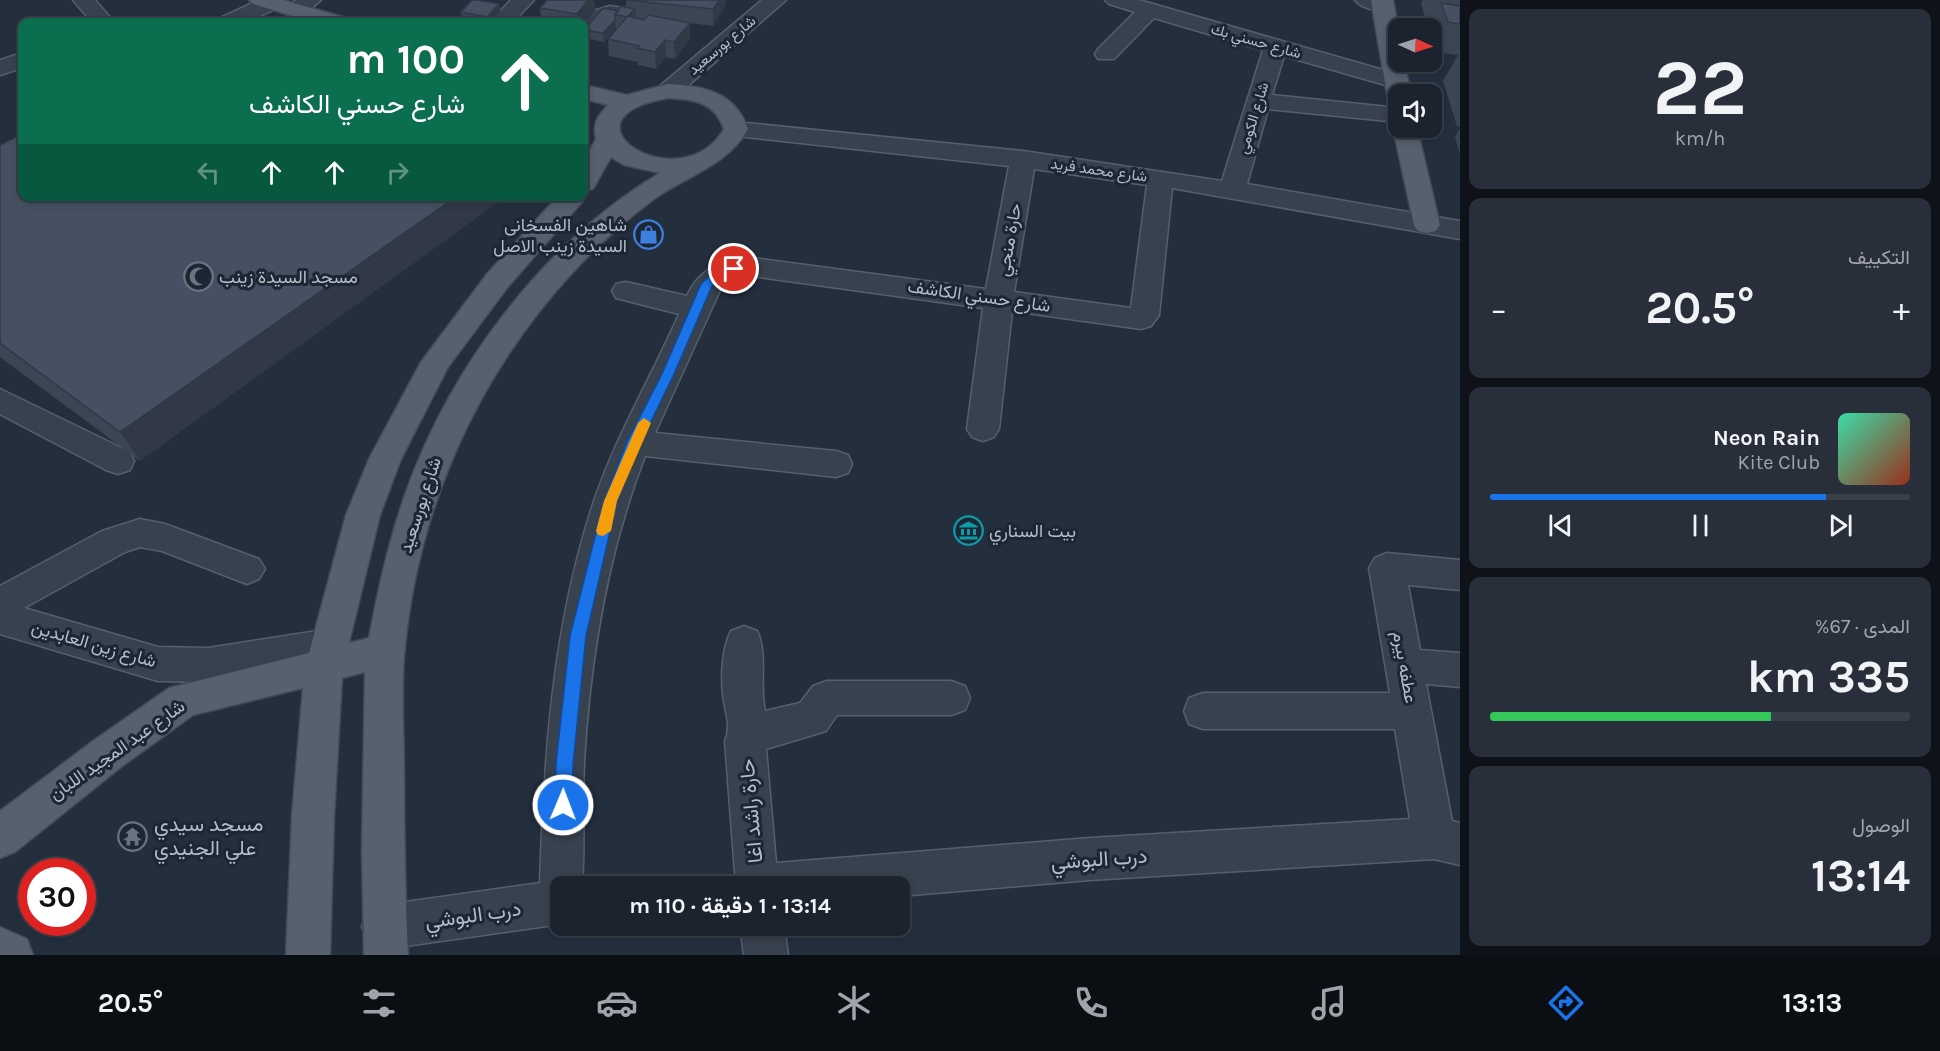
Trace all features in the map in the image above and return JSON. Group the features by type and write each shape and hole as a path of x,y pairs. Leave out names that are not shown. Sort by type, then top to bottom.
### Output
{"main road":[{"path":"265,2 302,5 327,18"},
{"path":"1377,2 1397,84"},
{"path":"668,91 689,92 716,101 733,116 736,129 725,148 698,162 670,165 642,162 620,153 608,139 606,129 609,119 626,102 639,96 668,91"},
{"path":"588,93 626,102"},
{"path":"1407,138 1427,225"},
{"path":"588,176 608,139"},
{"name":"شارع بورسعيد","path":"385,941 385,651 402,557 422,491 447,430 475,380 504,335 533,298 594,234 652,187 698,162"},
{"path":"308,955 313,816 327,656 363,515 385,459 436,362 466,320 569,201"},
{"name":"شارع عبد المجيد اللبان","path":"0,837 107,754 183,700 327,656 385,651"},
{"path":"0,949 11,955"}],"street":[{"path":"84,0 100,18"},
{"path":"505,18 524,0"},
{"name":"شارع بورسعيد","path":"668,91 775,0"},
{"name":"شارع حسني بك","path":"1116,0 1275,47 1388,85"},
{"path":"237,18 265,2"},
{"path":"1106,54 1149,10"},
{"path":"588,24 595,16 605,11 652,19"},
{"name":"شارع الكومي","path":"1232,189 1275,47"},
{"path":"0,68 18,61"},
{"path":"1258,101 1388,114"},
{"name":"شارع محمد فريد","path":"736,129 875,141 1023,159 1232,189 1460,230"},
{"name":"حارة منجي","path":"983,429 999,298 1023,159"},
{"name":"شارع حسني الكاشف","path":"561,876 564,764 578,636 610,501 634,442 668,374 707,284 718,275 734,269 752,267 999,298 1131,319 1145,315 1160,179"},
{"path":"626,291 695,308"},
{"path":"0,400 118,461"},
{"path":"634,442 836,464"},
{"path":"0,603 114,542 140,533 165,538 247,569"},
{"name":"عطفه بيرم","path":"1447,841 1413,711 1387,568 1460,575"},
{"name":"شارع زين العابدين","path":"0,618 55,632 158,664 208,665 327,656"},
{"path":"744,642 742,694 750,735"},
{"path":"1405,666 1460,670"},
{"name":"حارة راشد اغا","path":"756,876 746,741 750,735 812,718 827,698 951,698"},
{"path":"1203,711 1413,711"},
{"name":"درب البوشي","path":"885,876 1090,859 1447,841"},
{"name":"درب البوشي","path":"385,941 550,904"},
{"path":"763,936 765,955"}],"building":[{"path":"472,0 499,4 487,17 461,12"},
{"path":"547,0 588,0 577,14 540,8"},
{"path":"626,0 719,0 713,9"},
{"path":"1441,3 1460,6 1460,24 1448,22"},
{"path":"621,6 635,9 628,16 644,20 648,15 690,23 674,42 665,40 655,52 637,48 639,46 608,39 627,17 615,14"},
{"path":"603,8 618,11 615,14 615,20 603,33 588,31 588,25"},
{"name":"مسجد السيدة زينب","path":"18,136 18,201 450,201 120,432 0,343 0,145"}],"slow traffic":[{"path":"603,531 610,501 644,423"}],"place":[{"name":"شاهين الفسخانى السيدة زينب الاصل","path":"648,235"},
{"name":"مسجد السيدة زينب","path":"198,277"},
{"name":"بيت السناري","path":"968,531"},
{"name":"مسجد سيدي علي الجنيدي","path":"133,836"}],"route":[{"path":"563,805 564,764 578,636 610,501 634,442 668,374 707,284 718,275 734,269"}]}
